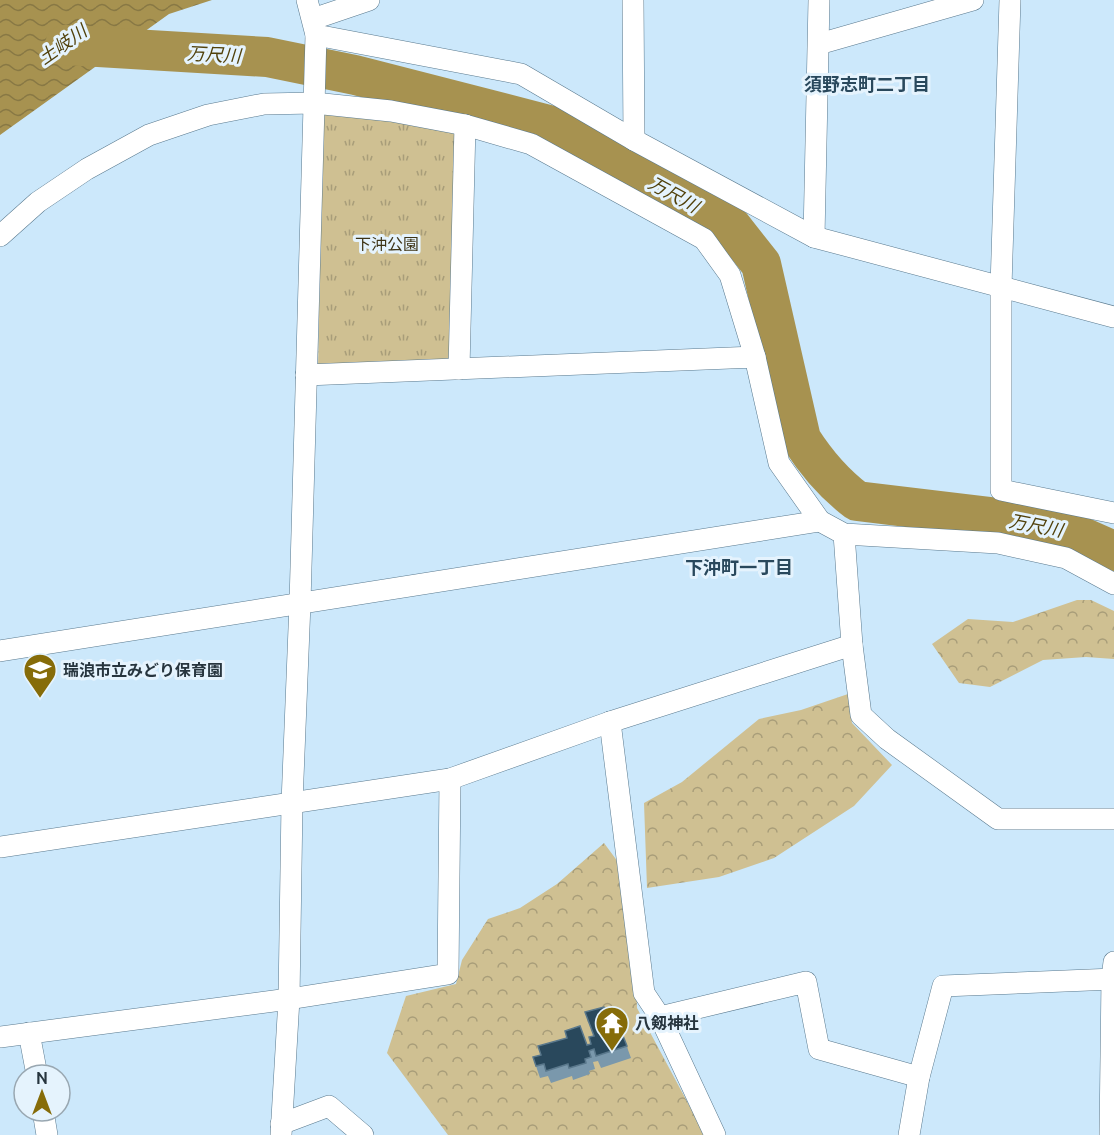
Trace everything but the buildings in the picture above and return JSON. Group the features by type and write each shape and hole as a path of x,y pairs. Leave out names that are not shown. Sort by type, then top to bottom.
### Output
{"street":[{"path":"312,18 369,0"},
{"path":"633,0 634,140"},
{"path":"814,237 819,0"},
{"path":"819,44 973,0"},
{"path":"1010,0 1001,287 1002,490 1114,513"},
{"path":"312,18 314,103 292,803 289,999 281,1129 329,1106 363,1135"},
{"path":"312,18 521,74 634,140 814,237 1114,317"},
{"path":"0,236 48,195 87,169 149,135 208,115 264,104 314,103 391,111 465,125 531,144 704,239 730,275 755,357 779,463 820,521 844,534 998,543 1066,558 1114,584"},
{"path":"459,369 465,125"},
{"path":"306,375 755,357"},
{"path":"0,651 820,521"},
{"path":"844,534 852,645 861,715 887,739 998,819 1114,819"},
{"path":"0,847 450,779 610,722 852,645"},
{"path":"610,722 644,993 660,1017 715,1135"},
{"path":"0,1037 289,999 448,974 450,779"},
{"path":"909,1135 919,1077 943,986 1113,973 1110,1135"},
{"path":"660,1017 806,982 819,1049 919,1077"},
{"path":"29,1033 35,1063"}],"green space":[{"name":"下沖公園","path":"323,110 456,128 452,359 318,368"},
{"path":"1077,600 1091,600 1114,611 1114,659 1086,657 1043,660 990,687 959,683 932,644 968,619 1013,622"},
{"path":"848,694 852,723 892,765 854,806 774,858 719,877 647,888 644,803 682,782 759,719 801,710"},
{"path":"604,843 621,866 636,974 637,1008 705,1135 448,1135 387,1053 406,996 456,984 462,960 488,919 520,908 557,884"}],"water":[{"name":"土岐川","path":"0,0 212,0 169,14 0,135"}],"waterway":[{"name":"万尺川","path":"65,45 267,57 355,75 549,125 731,226 761,264 801,439 826,473 857,501 1055,525 1114,551"}],"place":[{"name":"瑞浪市立みどり保育園","path":"40,699"},
{"name":"八剱神社","path":"612,1052"}],"district":[{"name":"須野志町二丁目","path":"867,84"},
{"name":"下沖町一丁目","path":"739,567"}]}
